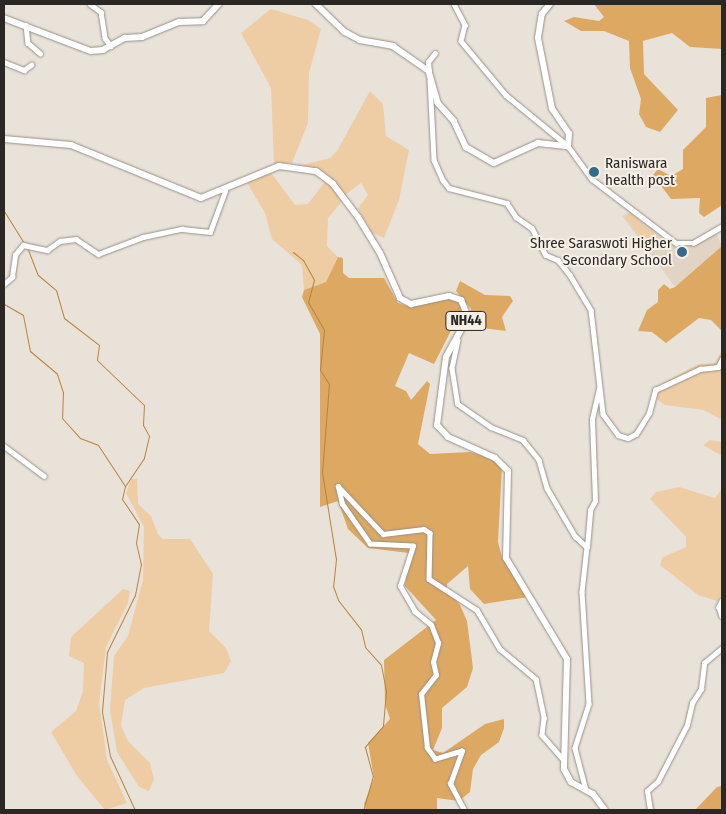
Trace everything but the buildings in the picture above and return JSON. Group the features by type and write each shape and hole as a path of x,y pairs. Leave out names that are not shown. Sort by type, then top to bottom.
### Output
{"main road":[{"path":"4,18 24,22 91,51 111,46 125,38 142,37 179,22 204,21 219,4"},
{"path":"316,4 346,32 360,40 393,46 429,72 438,103 454,121 466,147 477,156 494,163 538,143 568,146 568,134 552,109 538,38 542,14 550,4"},
{"name":"NH44","path":"4,139 71,145 201,198 225,191 279,166 316,171 333,184 358,217 400,298 411,304 456,297 468,313 462,331 446,356 437,424 448,437 495,458 508,471 506,558 567,659 563,759 571,782 586,790 605,810"}],"street":[{"path":"90,4 101,12 104,38 111,46"},
{"path":"454,4 465,25 461,41 506,95 568,146 592,179 676,243 693,243 722,226"},
{"path":"24,22 29,28 28,43 40,54"},
{"path":"435,53 428,62 431,136 438,170 449,188 507,203 516,218 532,228 546,255 558,260 570,275 591,310 591,330 601,370 592,419 595,500 590,510 588,547 582,592 589,704 575,748 586,790"},
{"path":"4,62 24,70 31,65"},
{"path":"4,284 12,277 14,255 23,245 46,250 60,241 76,239 98,254 117,243 182,229 210,232 225,191"},
{"path":"462,331 452,368 458,404 491,427 523,440 540,460 547,488 575,536 588,547"},
{"path":"599,389 603,414 618,435 628,438 649,413 655,390 700,369 718,367 722,359"},
{"path":"4,446 44,476"},
{"path":"464,810 450,784 462,751 435,759 427,748 420,694 436,675 433,662 438,643 431,625 415,612 400,586 413,546 370,544 342,504 338,486 383,534 424,529 430,533 429,579 477,610 500,649 536,679 544,718 542,735 563,759"},
{"path":"722,601 722,616"},
{"path":"650,810 647,791 658,781 687,725 692,703 701,689 704,664 722,648"}],"shaded area":[{"path":"594,4 722,4 722,49 690,47 672,33 643,41 644,74 678,110 660,132 646,127 639,114 641,99 630,68 629,41 604,31 581,31 564,21 574,17 599,21 604,17"},
{"path":"271,9 308,20 321,29 309,73 308,123 292,163 274,164 271,88 241,33"},
{"path":"370,91 383,104 386,136 409,150 399,200 384,238 372,233 358,208 368,195 361,183 344,196 330,177 302,165 330,158 337,151"},
{"path":"722,95 722,205 704,217 699,213 700,198 671,199 653,175 658,169 671,176 683,169 683,150 706,127 706,98"},
{"path":"269,170 295,205 308,204 326,180 343,200 328,218 327,246 338,257 326,282 304,290 302,265 272,239 265,213 246,181"},
{"name":"Shree Saraswoti Higher Secondary School","path":"630,212 671,244 687,247 716,233 722,246 675,287 622,216"},
{"path":"630,213 661,240 651,250 625,217"},
{"path":"722,246 722,331 711,320 699,318 666,343 652,332 638,331 647,310 658,302 658,290 664,284 670,289 675,287"},
{"path":"338,257 343,258 343,273 349,278 384,278 398,303 412,307 449,298 456,300 462,309 434,364 409,353 395,386 406,391 411,400 427,381 430,384 418,444 430,454 470,452 494,458 502,465 498,542 502,557 528,597 484,604 470,589 468,566 447,584 447,591 460,605 467,621 473,668 467,687 442,708 442,728 433,750 443,753 485,724 504,719 504,728 499,742 481,755 473,769 470,792 459,801 437,798 437,810 366,810 364,804 374,778 368,743 390,719 385,704 384,660 436,620 405,586 409,553 368,548 348,529 338,501 320,507 320,334 302,297 304,290 326,282"},
{"path":"460,281 485,295 510,296 513,301 502,317 506,331 467,326 471,309 456,291"},
{"path":"722,350 722,420 704,410 665,405 658,400 654,388 699,364 715,363"},
{"path":"710,440 722,442 722,456 703,445"},
{"path":"131,479 137,479 138,504 151,516 158,534 163,539 190,539 213,574 209,631 226,648 231,661 224,673 144,688 125,700 121,725 128,741 150,763 154,779 149,791 139,787 117,752 110,710 114,656 128,636 143,580 144,527 126,493"},
{"path":"679,487 715,498 722,489 722,596 717,601 698,595 660,565 663,557 686,547 686,537 650,499 656,492"},
{"path":"123,589 130,591 128,603 106,647 99,703 107,760 127,803 105,810 77,776 51,732 76,711 83,691 84,663 69,656 71,637"},
{"path":"722,786 722,810 695,810 717,787"}],"waterway":[{"path":"4,211 24,243"},
{"path":"27,247 38,275 56,290 64,318 99,345 97,360 144,405 143,425 149,436 144,458 125,486 122,499 139,524 136,543 141,564 135,595 107,652 102,712 110,756 135,810"},
{"path":"293,252 303,260 314,280 308,302 324,330 320,370 329,384 322,472 336,559 333,586 338,600 361,629 365,647 381,665 386,691 383,726 365,747 373,776 363,810"},
{"path":"4,304 23,315 30,351 57,374 63,392 62,418 80,438 98,445 125,486"}],"place":[{"name":"Raniswara health post","path":"594,172"},
{"name":"Shree Saraswoti Higher Secondary School","path":"682,252"}]}
